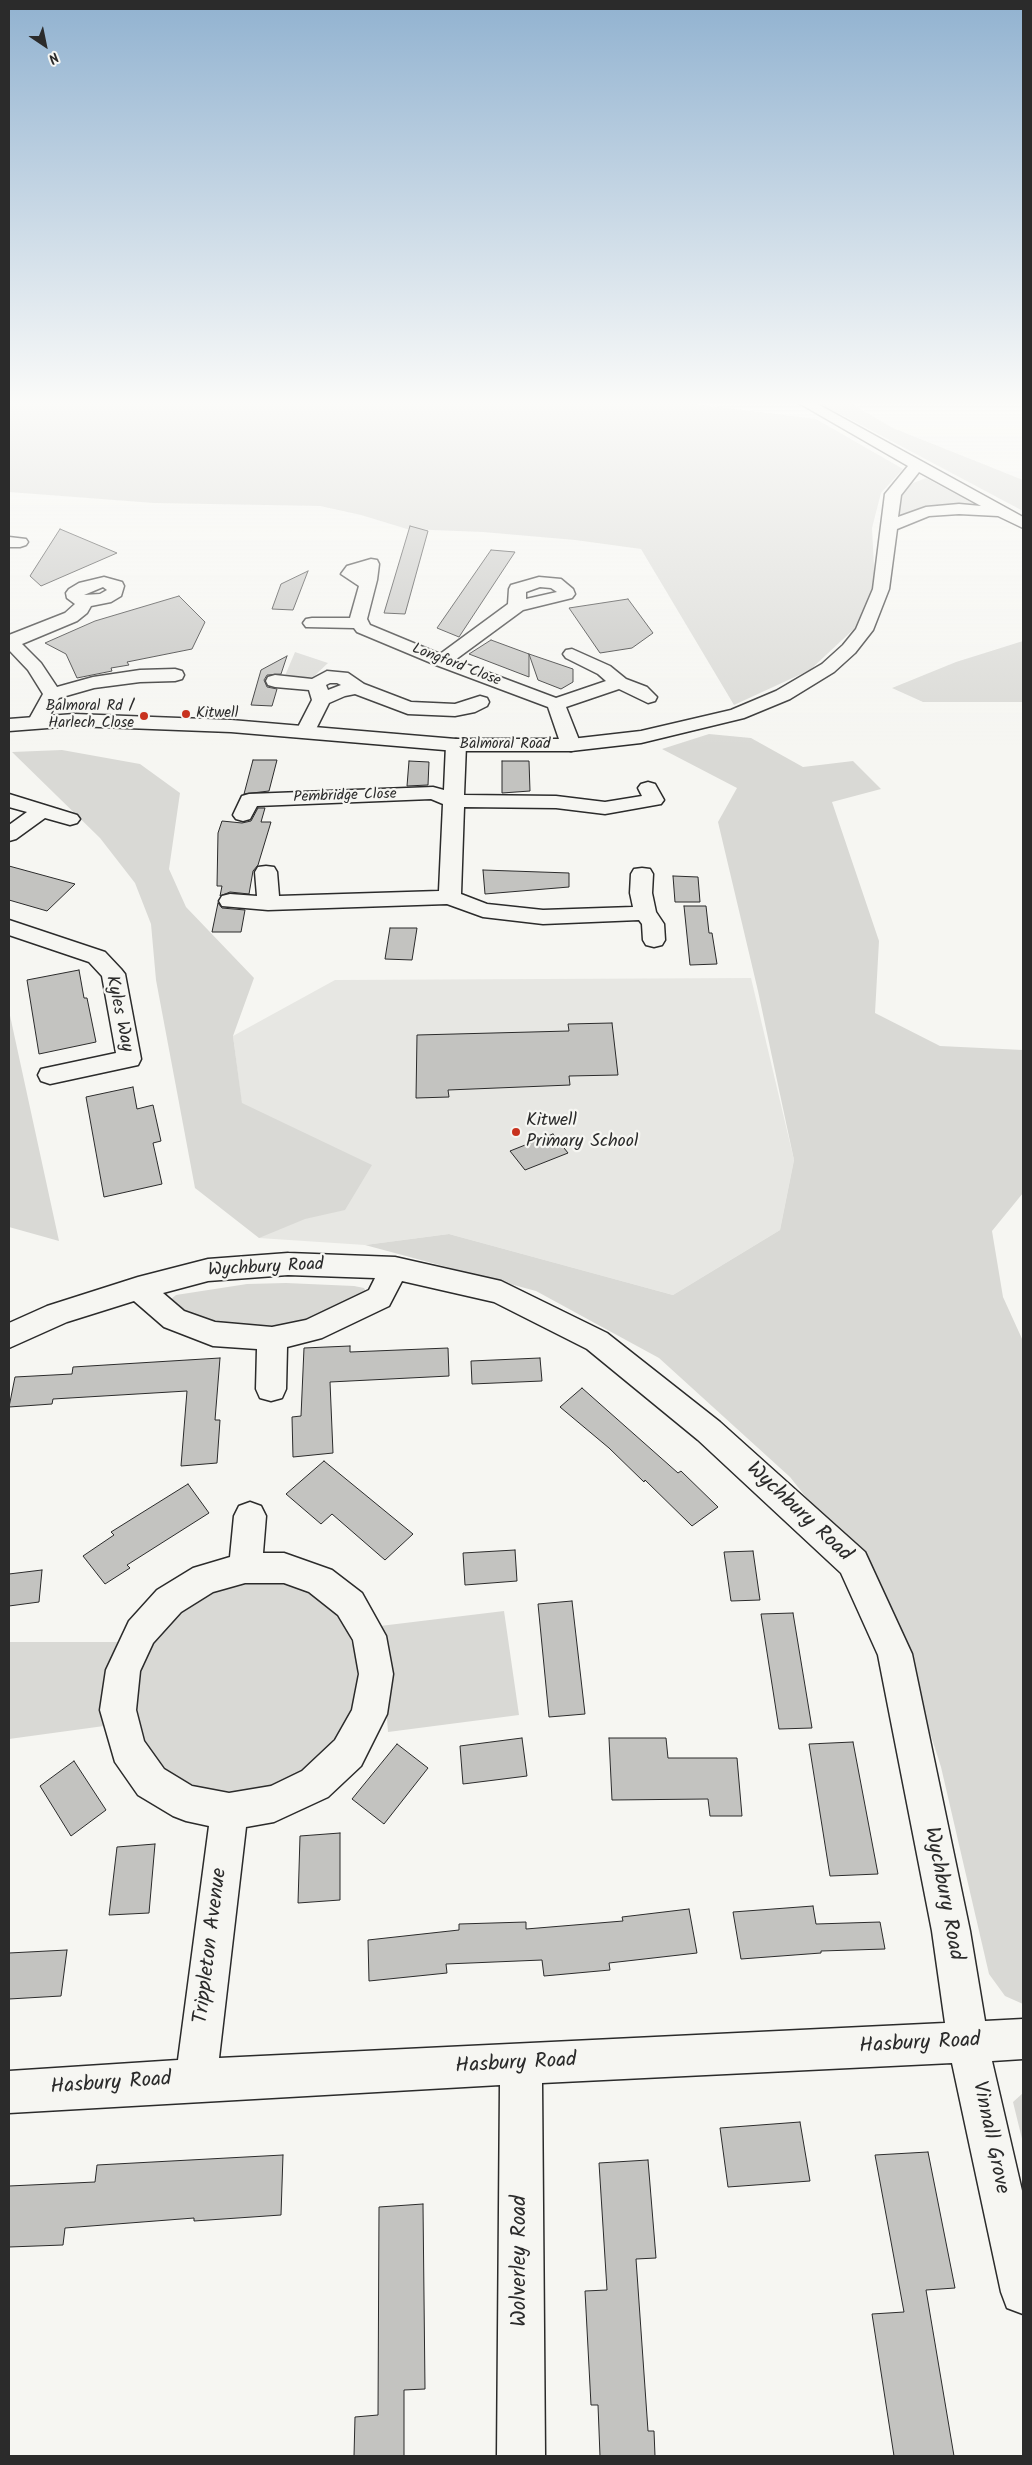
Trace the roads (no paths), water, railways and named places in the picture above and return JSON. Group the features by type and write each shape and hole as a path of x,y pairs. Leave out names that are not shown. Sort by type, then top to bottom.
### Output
{"street":[{"name":"Balmoral Road","path":"9,725 38,721 74,720 200,725 456,745 571,745 641,737 737,714 783,695 828,668 849,649 864,630 878,597 881,589 890,517"},
{"path":"889,526 913,517"},
{"path":"359,623 368,584"},
{"path":"52,694 35,667 10,641 71,617 81,609 84,602"},
{"path":"442,661 517,606"},
{"name":"Longford Close","path":"312,623 359,623 363,628 442,661 556,704"},
{"path":"572,654 604,670 619,683 640,691 648,697"},
{"path":"38,721 52,694 93,684 140,676 175,675"},
{"path":"140,676 143,696"},
{"path":"275,681 319,692 357,688 408,708 455,710 468,708 480,702"},
{"path":"571,745 556,704 619,683"},
{"path":"305,734 319,692"},
{"path":"450,897 456,745"},
{"name":"Pembridge Close","path":"243,815 249,800 432,793 455,801 556,802 605,808 654,801"},
{"path":"9,800 70,819"},
{"path":"9,835 43,810"},
{"path":"266,872 268,903"},
{"path":"642,874 641,893 645,913 653,924 654,940"},
{"path":"230,901 268,903 450,897 483,910 543,917 645,913"},
{"name":"Kyles Way","path":"9,926 97,957 113,974 129,1059 50,1075"},
{"name":"Wychbury Road","path":"9,1336 57,1314 138,1288 208,1270 288,1264 395,1268 500,1292 597,1341 709,1431 853,1563 895,1654 951,1931 968,2043"},
{"path":"138,1288 174,1319 213,1334 272,1339 312,1330 379,1298 395,1268"},
{"path":"271,1389 272,1339"},
{"path":"245,1568 250,1516"},
{"path":"245,1568 284,1568 302,1574 320,1581 350,1604 369,1636 376,1674 369,1714 348,1753 315,1784 274,1804 229,1811 186,1803 151,1782 128,1749 118,1710 123,1670 141,1632 169,1601 205,1579 245,1568"},
{"name":"Trippleton Avenue","path":"196,2080 229,1811"},
{"name":"Hasbury Road","path":"9,2092 196,2080 1023,2039"},
{"name":"Vinnall Grove","path":"968,2043 1023,2292"},
{"name":"Wolverley Road","path":"521,2065 521,2456"}],"place":[{"name":"Kitwell","path":"186,714"},
{"name":"Balmoral Rd / Harlech Close","path":"144,716"},
{"name":"Kitwell Primary School","path":"516,1132"}]}
